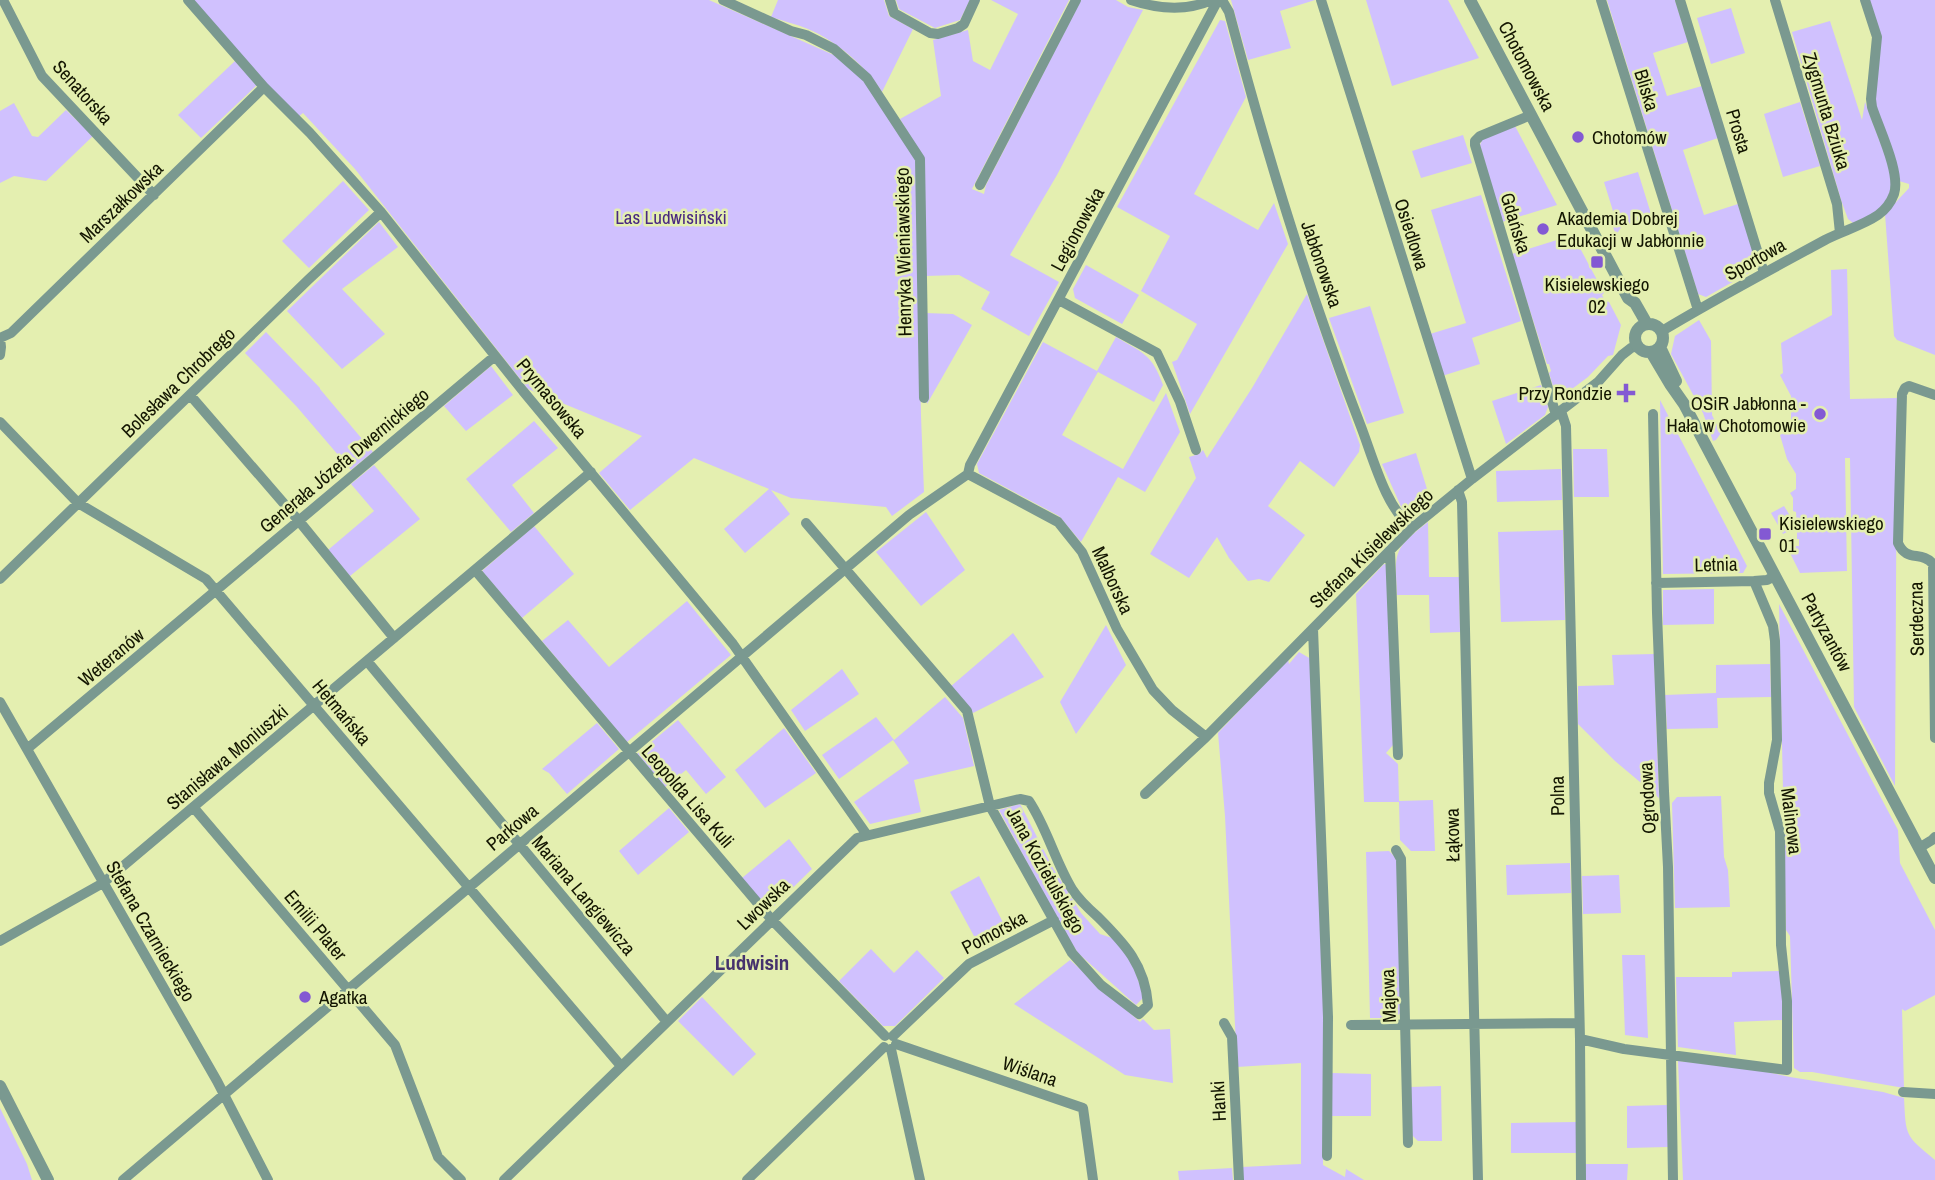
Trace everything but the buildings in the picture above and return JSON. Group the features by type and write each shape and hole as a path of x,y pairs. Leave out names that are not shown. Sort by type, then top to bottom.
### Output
{"street":[{"name":"Prymasowska","path":"188,0 264,87 310,133 381,212 495,356 742,656 867,835"},
{"name":"Henryka Wieniawskiego","path":"723,0 791,32 806,35 834,48 867,78 920,159 924,397"},
{"path":"890,0 894,13 930,33 938,34 964,24 975,0"},
{"path":"980,185 1076,0"},
{"path":"1131,0 1164,8 1181,8 1212,0"},
{"name":"Legionowska","path":"968,474 970,465 1220,0"},
{"name":"Jabłonowska","path":"1220,0 1229,12 1260,131 1350,400 1396,512 1412,528"},
{"name":"Osiedlowa","path":"1321,0 1472,478"},
{"name":"Chotomowska","path":"1470,0 1628,298 1628,306 1642,326"},
{"name":"Bliska","path":"1601,0 1698,310"},
{"name":"Prosta","path":"1680,0 1764,273"},
{"name":"Zygmunta Bziuka","path":"1776,0 1838,204 1840,233"},
{"name":"Sportowa","path":"1662,331 1764,273 1867,221 1887,206 1894,194 1895,182 1891,159 1871,99 1877,37 1865,0"},
{"name":"Senatorska","path":"5,3 42,76 154,195"},
{"name":"Marszałkowska","path":"0,338 11,333 264,87"},
{"name":"Gdańska","path":"1531,115 1480,136 1475,145 1559,413"},
{"name":"Bolesława Chrobrego","path":"0,579 381,212"},
{"path":"1059,300 1157,354 1180,402 1196,450"},
{"path":"1655,324 1662,331 1664,337 1656,350 1643,351 1637,346 1635,338 1642,326 1655,324"},
{"path":"0,338 0,355"},
{"name":"Stefana Kisielewskiego","path":"1145,794 1206,737 1412,528 1472,478 1598,382 1622,355 1637,346"},
{"name":"Partyzantów","path":"1656,350 1670,384 1684,404 1935,878"},
{"name":"Generała Józefa Dwernickiego","path":"216,591 495,356"},
{"name":"Serdeczna","path":"1935,395 1909,386 1902,394 1898,543 1901,550 1908,555 1925,558 1933,564 1935,738"},
{"path":"190,395 299,521 394,638"},
{"name":"Polna","path":"1559,413 1566,426 1581,1180"},
{"name":"Ogrodowa","path":"1653,414 1656,583 1668,867 1673,1180"},
{"name":"Hetmańska","path":"0,422 78,503 206,579 621,1066"},
{"name":"Stanisława Moniuszki","path":"0,941 103,883 592,472"},
{"name":"Parkowa","path":"123,1180 844,569 925,502 968,474"},
{"name":"Malborska","path":"968,474 1058,522 1082,552 1116,629 1153,690 1172,710 1206,737"},
{"name":"Łąkowa","path":"1458,490 1462,502 1478,1180"},
{"name":"Jana Kozietulskiego","path":"806,523 967,711 990,806 1072,953 1101,985 1139,1014 1146,1008 1148,1001 1134,956 1073,889 1031,802"},
{"path":"1390,551 1398,755"},
{"name":"Leopolda Lisa Kuli","path":"475,570 772,920 890,1042"},
{"name":"Letnia","path":"1656,583 1754,581 1775,576"},
{"name":"Malinowa","path":"1670,1056 1787,1070 1787,1001 1781,945 1780,831 1769,793 1777,740 1775,641 1773,626 1754,581"},
{"name":"Weteranów","path":"27,749 216,591"},
{"path":"1313,629 1328,1004 1327,1156"},
{"name":"Mariana Langiewicza","path":"367,661 667,1022"},
{"name":"Stefana Czarnieckiego","path":"0,702 223,1094 268,1180"},
{"name":"Lwowska","path":"504,1180 857,838 1020,799 1031,802"},
{"name":"Emilii Plater","path":"194,808 395,1045 438,1157 461,1180"},
{"path":"1919,848 1935,837"},
{"name":"Majowa","path":"1396,850 1401,859 1408,1143"},
{"name":"Pomorska","path":"747,1180 968,964 1054,920"},
{"name":"Hanki","path":"1224,1023 1232,1037 1239,1180"},
{"path":"1351,1025 1579,1023"},
{"path":"1580,1039 1670,1056"},
{"path":"890,1042 920,1180"},
{"name":"Wiślana","path":"890,1042 1083,1108 1093,1180"},
{"path":"0,1086 45,1178"},
{"path":"1903,1092 1935,1094"}],"green space":[{"name":"Las Ludwisiński","path":"191,0 709,0 836,56 867,84 916,160 924,492 892,516 886,507 791,498 771,490 790,514 745,553 724,529 769,489 694,458 630,510 599,473 642,436 528,389 355,169 303,113 297,118"},
{"path":"778,0 884,0 889,16 913,29 882,92 859,64 829,40 808,29 771,17"},
{"path":"896,0 970,0 960,20 935,28 899,9"},
{"path":"991,0 1069,0 972,189 984,194 986,185 1081,0 1116,0 1128,7 1143,10 1057,175 1010,255 1059,282 1029,336 981,309 990,292 959,275 925,276 923,157 900,119 941,96 933,40 968,30 973,61 990,70 1018,14"},
{"path":"1231,0 1315,0 1280,11 1291,48 1248,60"},
{"path":"1366,0 1448,0 1479,58 1392,86"},
{"path":"1607,0 1675,0 1688,42 1653,53 1667,96 1702,86 1718,138 1683,150 1704,215 1738,204 1756,261 1752,271 1706,297 1698,294"},
{"path":"1869,0 1935,0 1935,355 1897,340 1894,336 1885,214 1909,188 1909,184 1899,181 1876,106 1879,40"},
{"path":"1731,8 1745,53 1711,64 1697,18"},
{"path":"1220,20 1225,21 1246,97 1194,194 1258,230 1274,203 1288,244 1190,414 1172,362 1177,360 1197,324 1141,291 1170,236 1117,207"},
{"path":"1830,21 1862,120 1865,102 1891,171 1891,189 1884,205 1873,215 1853,223 1848,219 1841,200 1792,32"},
{"path":"235,61 257,85 201,138 178,115"},
{"path":"1800,102 1820,166 1783,177 1764,114"},
{"path":"14,103 32,136 38,137 66,110 93,136 46,181 14,176 0,183 0,111"},
{"path":"1515,126 1557,205 1502,222 1480,145 1483,138"},
{"path":"1463,135 1472,163 1421,178 1412,151"},
{"path":"1638,172 1652,217 1622,226 1616,235 1613,227 1617,224 1604,182"},
{"path":"343,181 369,210 309,268 282,241"},
{"path":"1481,195 1521,321 1472,338 1480,364 1442,376 1430,334 1466,323 1431,210"},
{"path":"379,222 398,247 342,289 385,334 342,369 287,311"},
{"path":"1573,235 1604,293 1602,295 1605,301 1609,302 1621,325 1613,355 1608,356 1572,389 1573,392 1564,401 1557,399 1549,364 1512,254"},
{"path":"1086,265 1139,295 1122,324 1075,298 1073,289"},
{"path":"1847,269 1850,399 1897,398 1895,786 1854,707 1850,458 1845,458 1847,571 1800,573 1789,551 1793,546 1799,546 1796,512 1793,511 1793,498 1790,493 1796,489 1796,474 1787,459 1780,435 1791,429 1791,396 1780,375 1783,373 1781,343 1832,315 1831,270"},
{"path":"1307,294 1360,445 1359,452 1334,487 1300,461 1268,506 1305,535 1269,582 1259,579 1248,581 1229,558 1217,537 1189,578 1150,554 1196,478 1189,457 1203,450 1207,458"},
{"path":"1370,306 1404,413 1367,424 1329,318"},
{"path":"925,313 953,314 972,325 927,404"},
{"path":"1699,320 1711,341 1712,415 1721,433 1713,441 1703,413 1671,354 1675,336"},
{"path":"266,332 320,388 373,452 351,470 297,407 245,353"},
{"path":"1116,337 1146,355 1155,367 1163,385 1154,402 1098,372 1062,435 1123,469 1166,393 1180,432 1145,492 1118,477 1081,542 1059,516 979,473 977,464 1043,342 1097,371"},
{"path":"491,366 513,395 466,431 444,406"},
{"path":"1541,385 1548,407 1545,415 1506,444 1492,401"},
{"path":"1660,400 1747,566 1743,573 1663,574"},
{"path":"534,421 558,448 512,485 534,513 511,532 466,479"},
{"path":"1573,449 1607,449 1609,497 1574,497"},
{"path":"1416,453 1431,502 1411,514 1403,511 1382,464"},
{"path":"374,465 420,519 350,576 328,550 374,511 351,484"},
{"path":"1561,469 1562,500 1497,502 1496,471"},
{"path":"1784,506 1797,527 1783,534 1771,513"},
{"path":"926,512 965,570 921,606 876,552"},
{"path":"1428,522 1429,577 1459,577 1460,632 1430,633 1429,595 1397,595 1398,553 1408,539"},
{"path":"534,526 574,574 522,618 482,571"},
{"path":"1563,530 1565,620 1501,622 1498,532"},
{"path":"1384,564 1388,565 1393,745 1386,753 1398,764 1399,801 1433,800 1435,851 1411,851 1400,840 1399,802 1364,802 1356,594"},
{"path":"1714,589 1714,624 1663,625 1663,590"},
{"path":"687,601 731,655 627,742 542,641 568,620 609,667"},
{"path":"1779,604 1898,830 1900,863 1935,930 1935,995 1905,1011 1902,1009 1904,1088 1800,1072 1794,1068 1790,936 1786,930"},
{"path":"1106,625 1126,665 1076,734 1060,702"},
{"path":"1013,633 1044,677 973,713 950,687"},
{"path":"1299,652 1311,659 1324,1018 1323,1165 1345,1177 1346,1169 1364,1180 1243,1180 1242,1167 1301,1164 1301,1063 1237,1067 1225,816 1218,733 1288,659 1289,664"},
{"path":"1654,654 1659,798 1615,761 1578,724 1578,686 1614,685 1612,655"},
{"path":"1770,664 1771,697 1717,698 1718,728 1667,729 1665,695 1716,693 1716,665"},
{"path":"842,669 859,694 805,731 791,710"},
{"path":"945,697 963,718 974,766 914,780 921,812 870,824 854,802 909,763 893,740 839,779 822,755 876,717 894,740"},
{"path":"678,720 726,777 706,794 686,770 665,787 637,754"},
{"path":"597,723 619,749 567,794 549,773 542,769"},
{"path":"784,728 816,773 765,808 735,770"},
{"path":"1721,796 1730,907 1675,908 1672,803 1677,797"},
{"path":"1020,804 1053,868 1081,913 1100,934 1112,938 1129,954 1144,997 1136,1005 1078,953 1064,931 999,810"},
{"path":"669,808 689,832 638,875 619,851"},
{"path":"789,839 812,869 769,911 742,878"},
{"path":"1389,851 1397,859 1401,1012 1395,1018 1370,1018 1366,852"},
{"path":"1570,863 1571,893 1507,895 1506,865"},
{"path":"1619,875 1621,913 1583,914 1582,876"},
{"path":"979,876 1009,934 981,949 950,892"},
{"path":"871,949 894,973 917,950 944,978 895,1026 883,1026 839,981"},
{"path":"1622,955 1645,955 1648,1038 1625,1035"},
{"path":"1070,960 1140,1022 1143,1019 1154,1030 1170,1029 1173,1083 1125,1075 1014,1004"},
{"path":"1781,971 1783,1020 1734,1022 1736,1055 1678,1047 1676,977 1732,977 1732,972"},
{"path":"702,997 756,1054 733,1076 678,1021"},
{"path":"1678,1061 1748,1068 1904,1098 1905,1121 1909,1134 1935,1160 1935,1180 1683,1180"},
{"path":"1332,1073 1371,1074 1371,1116 1332,1116"},
{"path":"1441,1086 1442,1141 1418,1141 1411,1134 1410,1087"},
{"path":"1667,1105 1668,1147 1627,1148 1627,1106"},
{"path":"0,1108 27,1164 32,1180 0,1180"},
{"path":"1577,1122 1577,1153 1511,1153 1511,1123"},
{"path":"1583,1164 1628,1164 1627,1180 1584,1180"},
{"path":"1232,1168 1233,1180 1179,1180 1178,1171"}],"place":[{"name":"Chotomów","path":"1578,137"},
{"name":"Akademia Dobrej Edukacji w Jabłonnie","path":"1543,229"},
{"name":"Kisielewskiego 02","path":"1597,262"},
{"name":"Przy Rondzie","path":"1626,393"},
{"name":"OSiR Jabłonna - Hała w Chotomowie","path":"1820,414"},
{"name":"Kisielewskiego 01","path":"1765,534"},
{"name":"Agatka","path":"305,997"}],"district":[{"name":"Ludwisin","path":"752,963"}]}
